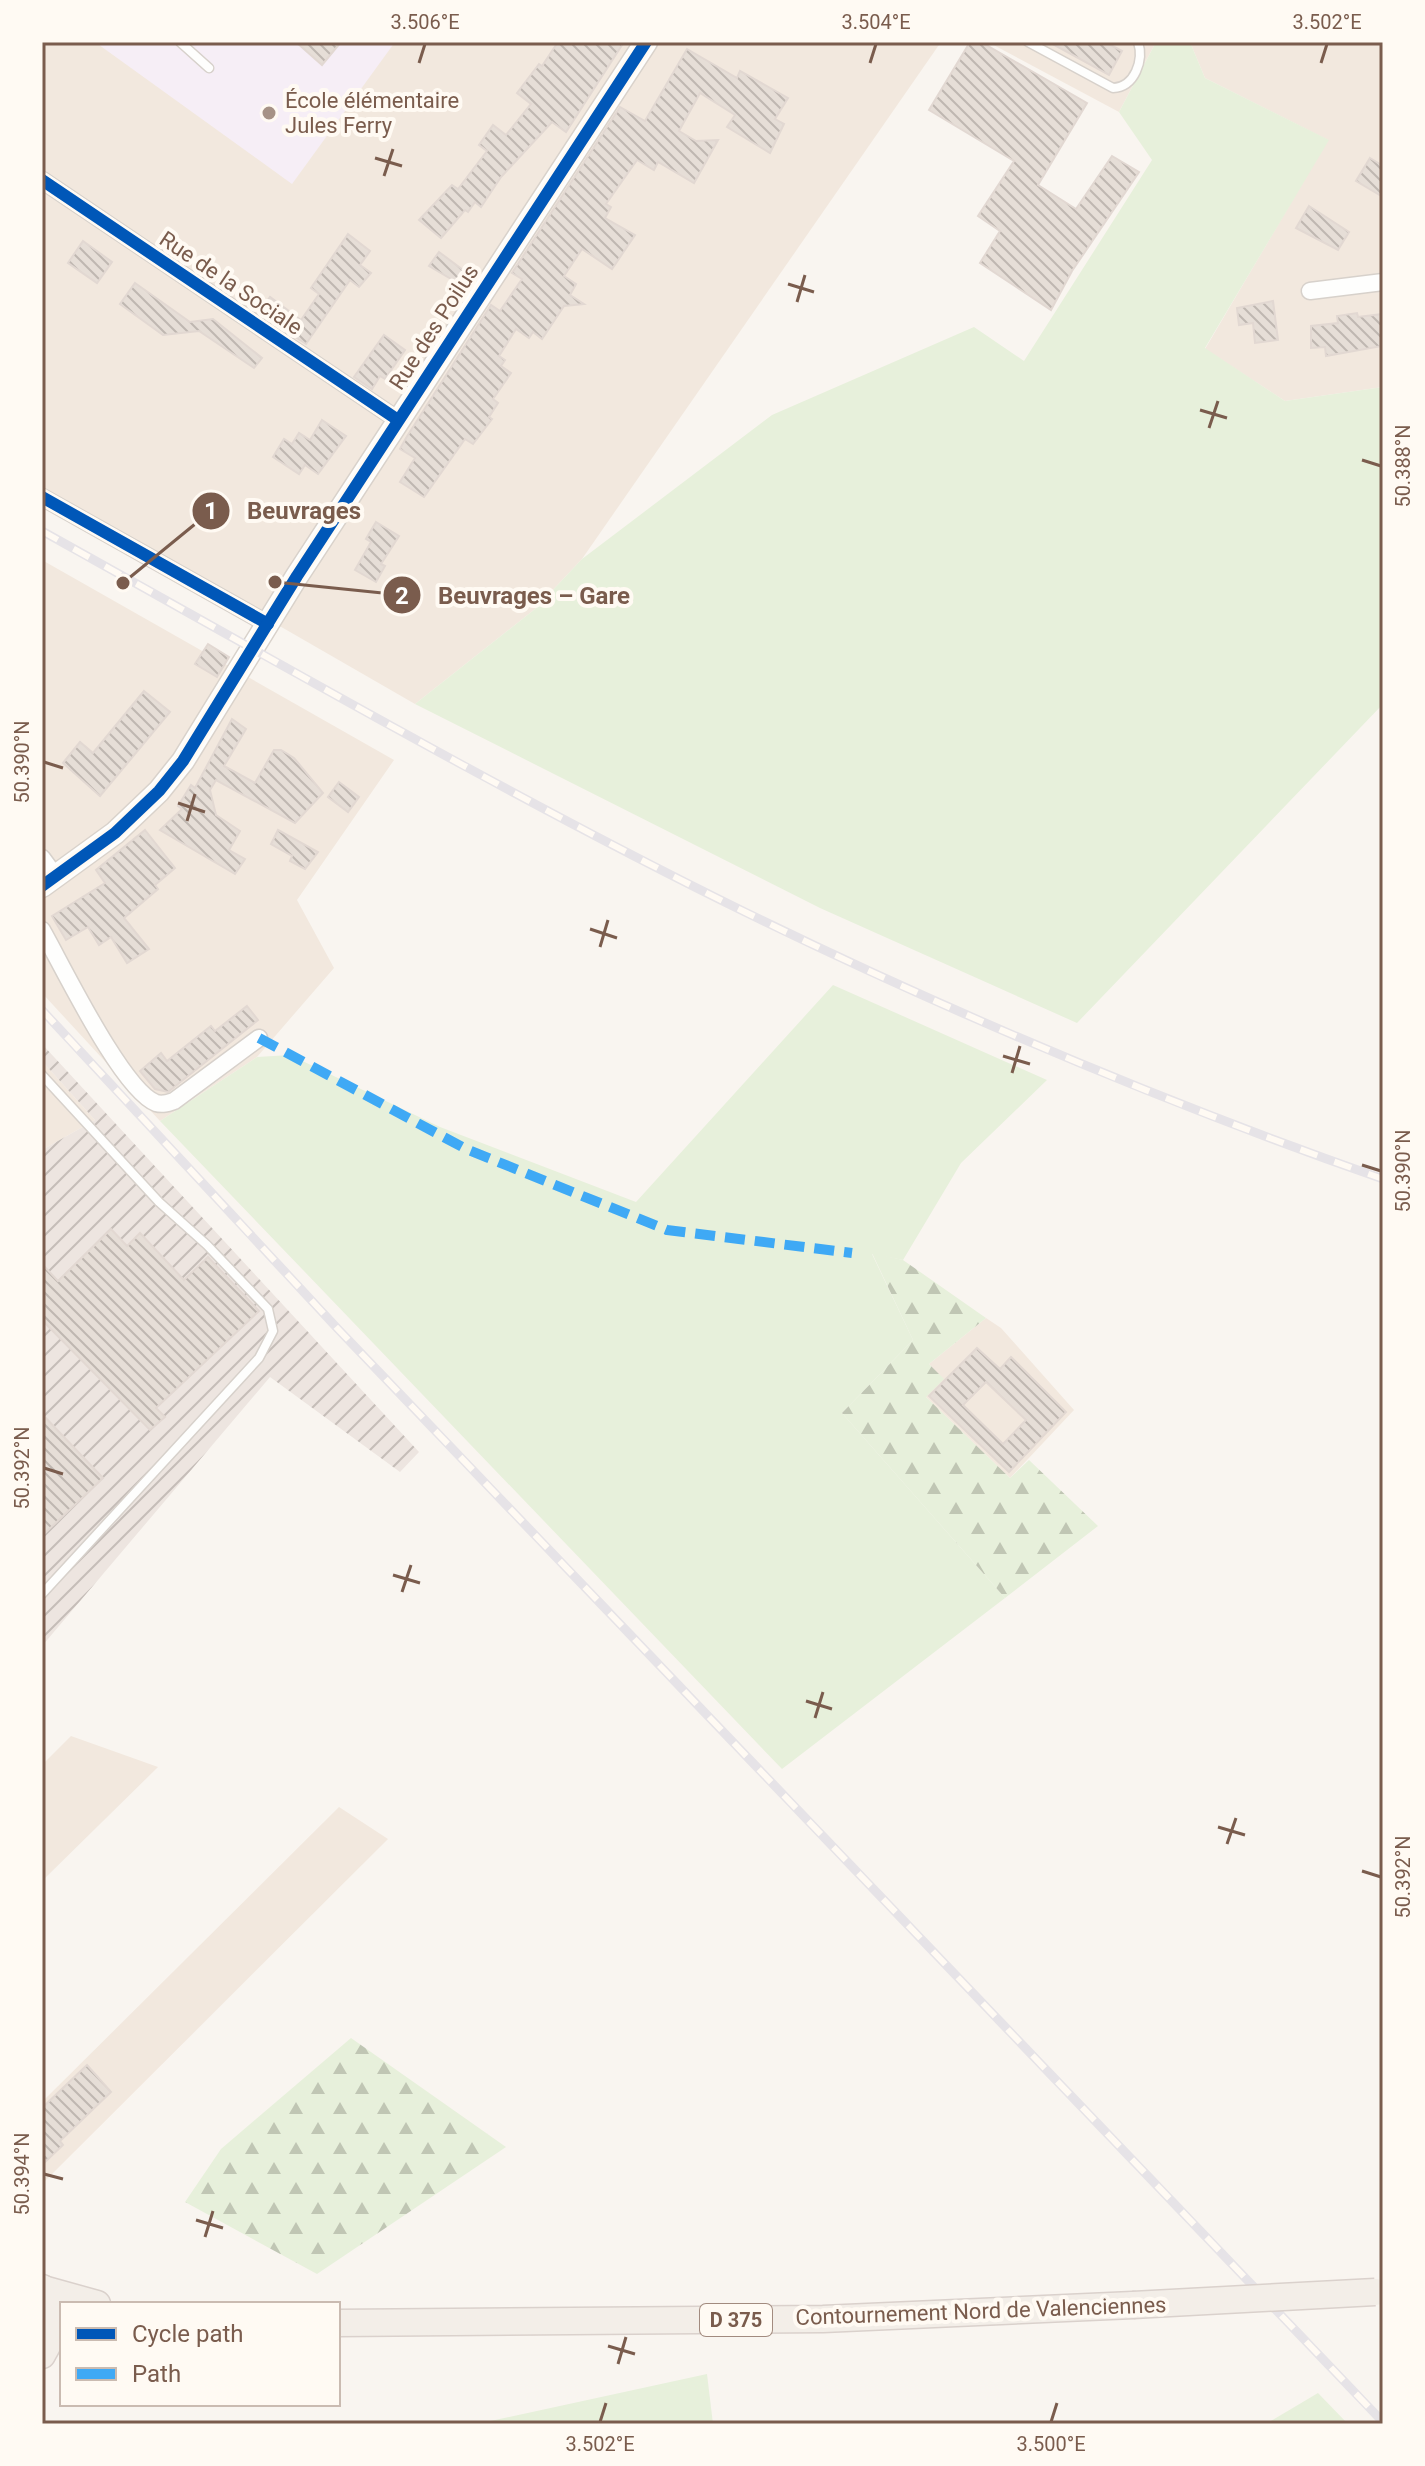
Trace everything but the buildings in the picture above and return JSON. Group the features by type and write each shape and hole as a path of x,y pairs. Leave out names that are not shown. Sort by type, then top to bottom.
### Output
{"main road":[{"path":"42,2288 90,2302"},
{"path":"42,2288 53,2316 51,2346"},
{"name":"Contournement Nord de Valenciennes","path":"340,2323 823,2319 1379,2292"}],"street":[{"name":"Rue des Poilus","path":"49,882 104,843 167,782 398,420 646,42"},
{"name":"Rue de la Sociale","path":"42,180 398,420"},
{"path":"1310,291 1383,282"},
{"path":"42,497 268,624"},
{"path":"42,858 49,882"},
{"path":"42,930 112,1055 154,1102 164,1104 174,1101 259,1038"}],"lane":[{"path":"180,42 209,68"},
{"path":"1028,42 1106,86 1120,88 1130,81 1138,67 1138,42"},
{"path":"42,1075 159,1202 259,1298 273,1323 271,1339 259,1358 42,1594"}],"shaded area":[{"path":"42,42 941,42 582,559 535,609 415,704 42,489"},
{"name":"École élémentaire Jules Ferry","path":"95,42 395,42 292,184"},
{"path":"988,42 1156,42 1119,112"},
{"path":"1190,42 1383,42 1383,387 1285,401 1205,349 1328,140 1205,78"},
{"path":"42,560 394,760 297,900 334,968 257,1057 160,1121 42,993"},
{"path":"42,1044 419,1452 400,1472 270,1377 42,1646 42,1150 95,1120 42,1061"},
{"path":"42,1061 95,1120 42,1150"},
{"path":"986,1318 1001,1328 1074,1410 1010,1478 925,1396 943,1379 929,1364"},
{"path":"71,1736 158,1767 42,1881 42,1765"},
{"path":"339,1807 388,1839 42,2184 42,2102"}],"green space":[{"path":"1156,42 1190,42 1205,78 1329,140 1205,348 1285,401 1383,387 1383,704 1077,1023 820,908 415,704 535,609 582,559 772,415 974,327 1024,361 1152,160 1119,112"},
{"path":"833,985 1047,1080 961,1163 903,1260 872,1254 913,1340 842,1413 1005,1598 782,1769 160,1121 257,1057 290,1055 440,1127 636,1202"},
{"path":"872,1253 903,1260 986,1318 929,1364 944,1379 926,1397 1010,1478 1029,1460 1098,1526 1005,1598 842,1413 913,1340"},
{"path":"351,2038 506,2147 317,2274 185,2202 221,2149"},
{"path":"707,2374 713,2424 477,2424"},
{"path":"1318,2393 1348,2424 1266,2424"}],"railway":[{"path":"42,531 480,775 747,913 982,1022 1221,1120 1383,1179"},
{"path":"42,1010 337,1328 1383,2422"}],"marked path":[{"path":"259,1038 466,1149 667,1230 852,1253"}],"cycle path":[{"path":"42,886 115,833 159,791 183,761 297,576 646,42"},
{"path":"42,180 398,420"},
{"path":"42,497 268,624"}],"place":[{"name":"École élémentaire Jules Ferry","path":"269,113"},
{"name":"Beuvrages – Gare","path":"275,582"},
{"name":"Beuvrages","path":"123,583"}]}
